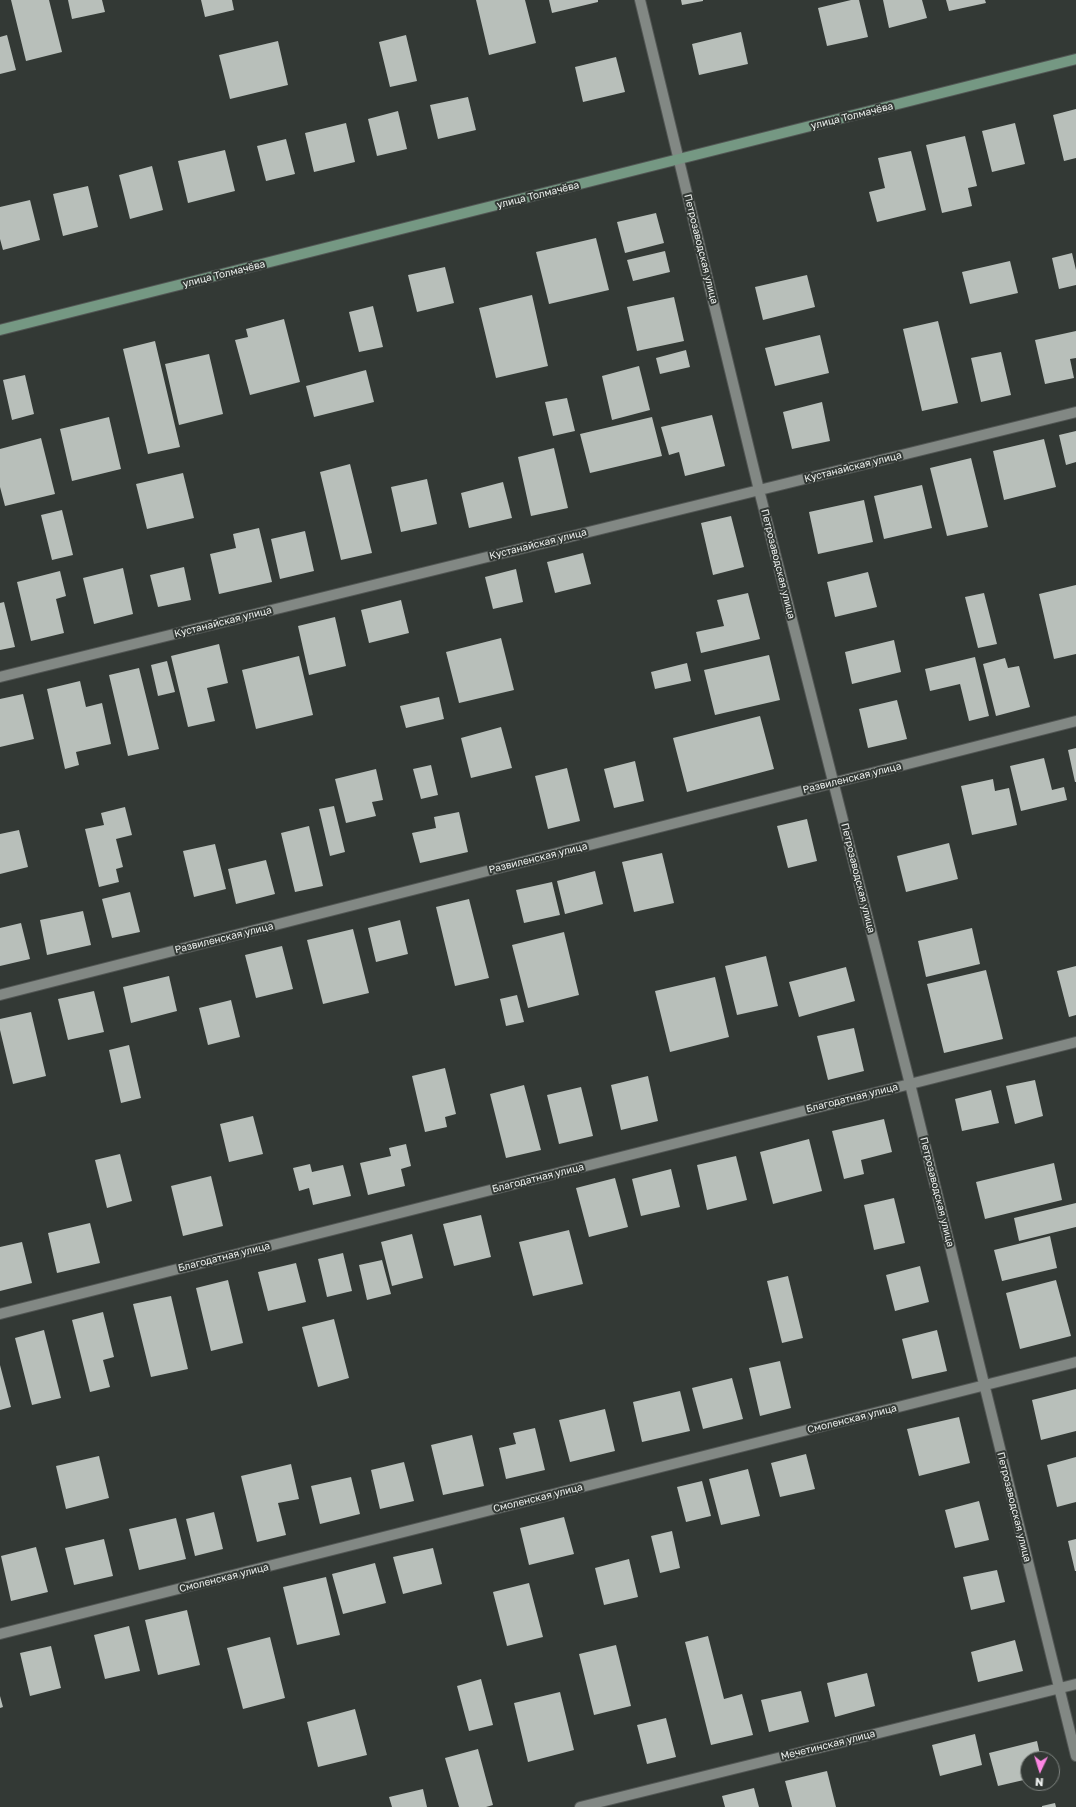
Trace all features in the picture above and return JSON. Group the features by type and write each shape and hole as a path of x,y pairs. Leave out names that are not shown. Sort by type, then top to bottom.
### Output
{"street":[{"name":"Петрозаводская улица","path":"640,0 759,490 835,783 1076,1756"},
{"name":"улица Толмачёва","path":"0,330 1076,59"},
{"name":"Кустанайская улица","path":"0,677 1076,412"},
{"name":"Развиленская улица","path":"0,995 1076,721"},
{"name":"Благодатная улица","path":"0,1314 1076,1042"},
{"name":"Смоленская улица","path":"0,1634 1076,1362"},
{"name":"Мечетинская улица","path":"580,1807 1076,1684"}],"building":[{"path":"11,0 49,0 62,52 26,61"},
{"path":"68,0 102,0 105,12 72,19"},
{"path":"201,0 232,0 234,10 205,17"},
{"path":"476,0 525,0 536,43 489,55"},
{"path":"549,0 598,0 598,2 552,13"},
{"path":"681,0 703,0 703,1 682,5"},
{"path":"851,0 859,0 868,37 827,46 818,8"},
{"path":"883,0 922,0 927,18 889,28"},
{"path":"946,0 985,0 986,3 949,11"},
{"path":"741,32 748,64 699,75 692,44"},
{"path":"7,35 16,70 0,74 0,37"},
{"path":"406,35 417,81 390,87 379,42"},
{"path":"278,41 288,85 230,99 219,55"},
{"path":"616,57 625,92 583,102 575,67"},
{"path":"468,97 476,130 438,139 430,105"},
{"path":"1076,109 1076,158 1064,161 1053,115"},
{"path":"398,111 407,149 377,156 368,119"},
{"path":"346,123 355,162 314,172 305,133"},
{"path":"1015,123 1025,164 992,172 982,131"},
{"path":"965,136 977,186 968,188 972,206 942,213 926,145"},
{"path":"286,139 295,174 266,181 257,146"},
{"path":"225,150 235,191 188,203 178,161"},
{"path":"911,151 926,210 877,222 869,192 885,188 878,158"},
{"path":"152,166 163,210 130,219 119,175"},
{"path":"88,186 98,227 63,236 53,194"},
{"path":"30,200 40,240 3,250 0,239 0,207"},
{"path":"656,213 664,243 625,253 617,222"},
{"path":"596,238 609,290 549,304 536,252"},
{"path":"665,251 670,272 633,281 627,260"},
{"path":"1072,253 1076,270 1076,285 1059,289 1052,258"},
{"path":"1010,261 1018,293 970,304 962,272"},
{"path":"445,267 454,303 417,312 408,275"},
{"path":"807,275 815,307 763,320 755,287"},
{"path":"532,295 548,366 496,378 479,308"},
{"path":"674,297 684,341 637,351 627,307"},
{"path":"373,306 383,347 359,352 349,312"},
{"path":"284,319 300,382 250,395 235,340 248,337 246,329"},
{"path":"938,321 958,403 922,411 903,329"},
{"path":"1076,331 1076,358 1070,359 1074,378 1045,384 1035,340"},
{"path":"820,335 829,373 775,386 765,348"},
{"path":"155,341 180,447 148,454 123,349"},
{"path":"686,350 690,367 660,374 656,358"},
{"path":"1001,352 1011,395 981,402 971,358"},
{"path":"209,354 223,414 179,425 165,364"},
{"path":"639,366 650,410 612,420 602,376"},
{"path":"366,370 374,402 314,417 306,386"},
{"path":"25,375 34,414 12,420 3,380"},
{"path":"567,398 575,431 553,436 545,402"},
{"path":"822,402 830,441 792,449 783,412"},
{"path":"712,415 725,466 685,476 679,452 669,455 661,427"},
{"path":"109,417 121,469 72,481 60,429"},
{"path":"652,417 662,456 590,473 580,434"},
{"path":"1076,431 1076,462 1066,465 1059,435"},
{"path":"41,438 55,494 5,506 0,487 0,449"},
{"path":"1044,439 1056,487 1004,500 993,451"},
{"path":"554,448 568,508 531,516 518,457"},
{"path":"971,458 988,527 947,536 930,468"},
{"path":"350,464 372,553 341,560 320,472"},
{"path":"183,473 194,518 147,529 136,484"},
{"path":"427,479 437,524 401,532 391,487"},
{"path":"503,482 512,518 469,528 461,493"},
{"path":"922,485 932,528 884,539 874,496"},
{"path":"864,500 873,542 818,554 809,512"},
{"path":"62,510 73,555 52,560 41,515"},
{"path":"731,516 744,567 713,575 701,523"},
{"path":"259,528 272,582 219,594 210,554 236,548 233,534"},
{"path":"305,531 314,571 280,579 271,539"},
{"path":"583,553 591,584 555,593 547,562"},
{"path":"184,567 191,600 158,607 150,575"},
{"path":"123,568 133,614 94,624 83,578"},
{"path":"516,569 523,602 493,609 485,577"},
{"path":"60,571 66,596 56,599 64,633 31,641 17,582"},
{"path":"868,572 877,607 835,617 827,582"},
{"path":"1076,585 1076,654 1054,659 1039,594"},
{"path":"748,593 760,639 701,653 696,632 724,626 717,600"},
{"path":"984,593 997,644 978,648 965,597"},
{"path":"401,600 409,633 369,643 361,610"},
{"path":"4,602 15,647 0,650 0,603"},
{"path":"335,617 346,666 309,675 298,626"},
{"path":"501,638 514,690 459,703 446,652"},
{"path":"894,640 901,672 852,684 845,652"},
{"path":"219,644 228,683 207,688 215,721 188,727 171,656"},
{"path":"769,655 780,700 715,715 704,670"},
{"path":"299,656 313,715 256,729 242,670"},
{"path":"975,657 989,716 969,721 960,684 930,691 925,669"},
{"path":"1005,658 1008,668 1019,666 1030,707 996,716 983,664"},
{"path":"167,661 175,692 158,696 151,665"},
{"path":"687,663 691,681 655,689 651,672"},
{"path":"139,668 159,749 128,756 109,675"},
{"path":"80,681 86,707 102,703 111,744 76,752 79,765 65,769 47,689"},
{"path":"23,694 34,739 0,747 0,699"},
{"path":"439,697 444,719 406,728 400,706"},
{"path":"897,700 907,739 868,748 859,709"},
{"path":"760,716 774,769 687,792 673,738"},
{"path":"501,727 512,768 471,778 461,738"},
{"path":"1076,748 1076,782 1075,782 1068,750"},
{"path":"1044,758 1052,790 1064,787 1067,800 1021,811 1010,766"},
{"path":"635,761 644,801 614,808 604,769"},
{"path":"431,765 438,795 421,799 413,769"},
{"path":"567,768 580,821 548,829 535,776"},
{"path":"376,769 383,800 372,802 376,816 346,823 335,779"},
{"path":"993,779 995,791 1009,788 1017,825 972,835 961,786"},
{"path":"334,806 345,852 330,856 319,809"},
{"path":"125,807 132,835 116,839 123,867 116,869 119,882 99,887 85,829 104,825 101,813"},
{"path":"459,812 468,852 420,863 412,833 436,828 434,817"},
{"path":"807,819 817,861 788,868 777,826"},
{"path":"309,826 323,886 295,892 281,833"},
{"path":"19,830 28,867 0,874 0,834"},
{"path":"949,843 958,879 906,892 897,856"},
{"path":"215,844 226,889 194,897 183,851"},
{"path":"662,853 674,903 634,912 622,862"},
{"path":"266,860 275,894 236,904 228,869"},
{"path":"595,871 603,904 565,914 557,881"},
{"path":"552,882 560,915 524,923 516,890"},
{"path":"130,892 140,932 112,938 102,899"},
{"path":"469,899 489,978 455,986 436,907"},
{"path":"83,911 91,945 47,955 40,920"},
{"path":"400,920 408,954 376,962 368,928"},
{"path":"21,923 30,959 0,966 0,928"},
{"path":"972,928 980,964 926,977 918,941"},
{"path":"353,929 369,993 323,1004 307,940"},
{"path":"564,932 579,995 528,1008 512,945"},
{"path":"282,946 293,989 256,998 245,955"},
{"path":"766,956 778,1006 737,1015 725,966"},
{"path":"1076,966 1076,1015 1069,1017 1057,971"},
{"path":"846,967 855,1001 799,1017 789,982"},
{"path":"986,970 1003,1039 944,1053 927,984"},
{"path":"169,976 177,1011 131,1023 123,987"},
{"path":"715,977 729,1037 670,1052 655,991"},
{"path":"94,991 104,1032 68,1040 58,999"},
{"path":"517,995 524,1022 506,1026 500,999"},
{"path":"231,1000 240,1037 208,1045 199,1008"},
{"path":"31,1012 46,1076 13,1084 0,1030 0,1019"},
{"path":"854,1028 864,1071 828,1080 817,1036"},
{"path":"129,1045 141,1098 121,1103 109,1050"},
{"path":"445,1068 456,1114 445,1117 447,1127 425,1132 412,1076"},
{"path":"648,1076 658,1121 621,1130 611,1085"},
{"path":"1035,1080 1043,1116 1015,1124 1006,1086"},
{"path":"524,1085 541,1150 506,1158 490,1094"},
{"path":"581,1087 593,1136 559,1144 547,1095"},
{"path":"991,1090 999,1123 962,1131 955,1099"},
{"path":"253,1116 263,1154 229,1162 220,1124"},
{"path":"884,1119 892,1152 861,1160 864,1174 844,1179 832,1131"},
{"path":"809,1139 822,1191 773,1204 760,1152"},
{"path":"406,1144 411,1166 401,1169 405,1186 368,1195 360,1163 391,1156 389,1148"},
{"path":"120,1154 132,1201 107,1208 95,1160"},
{"path":"736,1156 747,1200 707,1210 697,1165"},
{"path":"1054,1163 1062,1200 985,1219 976,1182"},
{"path":"310,1164 312,1172 343,1165 351,1196 313,1205 309,1188 299,1191 293,1168"},
{"path":"671,1169 680,1207 641,1216 632,1179"},
{"path":"211,1176 223,1226 183,1236 171,1186"},
{"path":"615,1178 628,1227 589,1237 576,1188"},
{"path":"894,1198 905,1243 874,1250 864,1205"},
{"path":"1076,1203 1076,1227 1019,1241 1014,1218"},
{"path":"481,1215 491,1257 454,1266 443,1224"},
{"path":"90,1223 100,1263 57,1273 48,1233"},
{"path":"569,1230 583,1284 533,1296 519,1242"},
{"path":"412,1234 423,1278 392,1286 381,1242"},
{"path":"1050,1236 1057,1268 1002,1281 994,1250"},
{"path":"22,1242 32,1283 0,1291 0,1247"},
{"path":"343,1253 352,1291 327,1297 318,1259"},
{"path":"382,1260 391,1294 367,1300 359,1265"},
{"path":"296,1263 306,1302 268,1311 258,1272"},
{"path":"920,1266 929,1302 895,1311 886,1275"},
{"path":"788,1276 803,1338 782,1343 767,1281"},
{"path":"228,1280 243,1343 211,1351 196,1288"},
{"path":"1056,1280 1071,1336 1020,1349 1006,1293"},
{"path":"171,1296 188,1369 151,1377 133,1304"},
{"path":"103,1312 114,1357 103,1360 110,1387 90,1392 72,1320"},
{"path":"334,1319 349,1378 318,1387 302,1327"},
{"path":"44,1330 61,1398 32,1405 15,1338"},
{"path":"937,1330 947,1371 912,1379 902,1339"},
{"path":"780,1361 791,1408 760,1416 749,1368"},
{"path":"0,1365 11,1407 0,1410"},
{"path":"732,1378 743,1419 703,1429 692,1388"},
{"path":"1076,1389 1076,1431 1041,1440 1032,1400"},
{"path":"680,1391 690,1431 642,1442 633,1402"},
{"path":"605,1409 615,1451 570,1462 559,1420"},
{"path":"959,1417 970,1463 919,1476 907,1429"},
{"path":"535,1428 545,1470 506,1479 499,1448 516,1444 513,1433"},
{"path":"472,1435 484,1486 443,1495 431,1445"},
{"path":"806,1454 815,1489 780,1497 771,1463"},
{"path":"99,1456 109,1498 66,1509 56,1466"},
{"path":"1076,1457 1076,1502 1057,1507 1047,1465"},
{"path":"404,1462 414,1501 380,1509 371,1470"},
{"path":"291,1464 299,1499 278,1503 286,1535 257,1542 241,1476"},
{"path":"748,1469 760,1516 721,1525 709,1479"},
{"path":"351,1477 360,1514 320,1524 311,1486"},
{"path":"702,1481 711,1516 686,1522 677,1487"},
{"path":"979,1501 989,1540 955,1548 945,1510"},
{"path":"214,1512 223,1549 195,1556 186,1519"},
{"path":"564,1517 574,1554 529,1565 520,1528"},
{"path":"176,1518 186,1559 139,1570 129,1529"},
{"path":"672,1531 680,1568 660,1573 651,1536"},
{"path":"104,1539 113,1576 74,1585 65,1548"},
{"path":"1076,1539 1076,1571 1075,1571 1068,1541"},
{"path":"36,1547 48,1592 11,1601 1,1556"},
{"path":"433,1548 442,1584 403,1594 393,1557"},
{"path":"629,1559 638,1597 604,1605 595,1568"},
{"path":"375,1563 386,1603 343,1614 332,1574"},
{"path":"997,1570 1005,1602 971,1610 963,1577"},
{"path":"326,1577 340,1635 297,1645 283,1587"},
{"path":"529,1583 543,1637 507,1646 493,1592"},
{"path":"187,1610 200,1665 158,1675 145,1620"},
{"path":"129,1626 140,1671 105,1679 94,1635"},
{"path":"708,1636 724,1699 742,1694 753,1735 711,1745 685,1642"},
{"path":"270,1637 285,1698 243,1709 227,1648"},
{"path":"1015,1640 1023,1671 978,1682 971,1652"},
{"path":"616,1645 631,1706 594,1715 579,1654"},
{"path":"51,1646 61,1688 30,1696 20,1653"},
{"path":"867,1673 875,1706 835,1717 827,1683"},
{"path":"481,1679 493,1725 469,1731 457,1686"},
{"path":"801,1691 809,1722 769,1732 761,1700"},
{"path":"560,1692 574,1750 528,1762 514,1703"},
{"path":"0,1696 3,1707 0,1708"},
{"path":"355,1709 367,1755 318,1767 307,1722"},
{"path":"666,1718 676,1757 647,1764 637,1725"},
{"path":"975,1734 982,1765 940,1776 932,1745"},
{"path":"1037,1741 1039,1751 1020,1751 1020,1781 998,1786 989,1753"},
{"path":"478,1749 493,1805 486,1807 459,1807 445,1758"},
{"path":"827,1771 836,1807 792,1807 785,1781"},
{"path":"754,1788 759,1807 725,1807 722,1796"},
{"path":"423,1789 427,1807 392,1807 389,1797"},
{"path":"1055,1803 1056,1807 1042,1807 1042,1806"}]}
